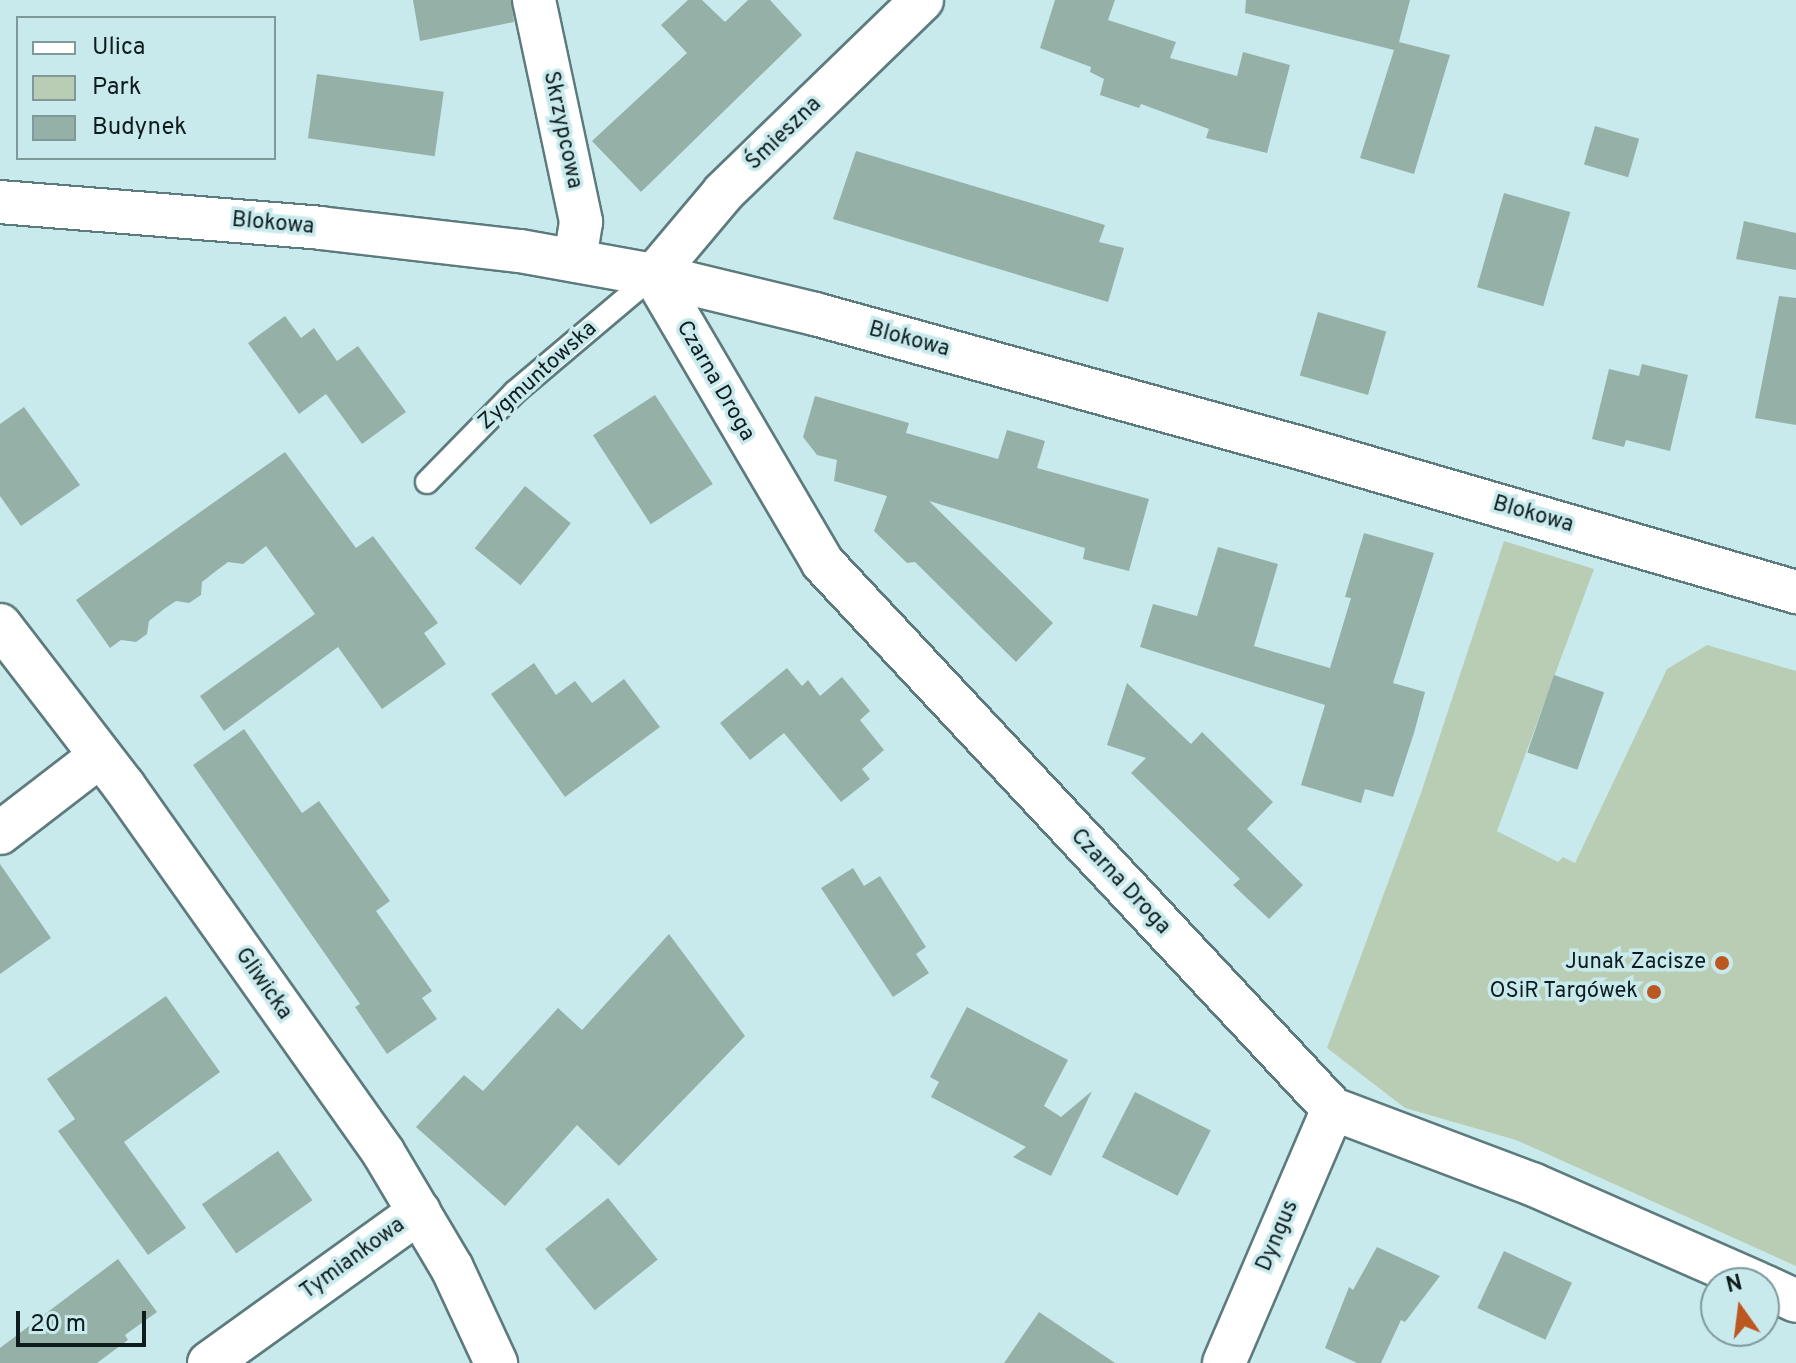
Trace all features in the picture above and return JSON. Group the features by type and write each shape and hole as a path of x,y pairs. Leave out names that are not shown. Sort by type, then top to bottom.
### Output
{"street":[{"name":"Skrzypcowa","path":"534,0 581,222 575,261"},
{"name":"Śmieszna","path":"654,275 724,192 922,0"},
{"name":"Blokowa","path":"0,202 320,228 520,251 654,275 815,314 1282,443 1796,592"},
{"name":"Czarna Droga","path":"654,275 823,563 1333,1109 1532,1184 1721,1267"},
{"name":"Gliwicka","path":"0,625 100,756 383,1152 452,1268 496,1363"},
{"path":"0,833 100,756"},
{"name":"Dyngus","path":"1224,1363 1333,1109"},
{"name":"Tymiankowa","path":"209,1363 419,1212"}],"lane":[{"name":"Zygmuntowska","path":"427,482 515,392 654,275"}],"green space":[{"name":"OSiR Targówek","path":"1504,541 1594,569 1497,831 1558,862 1563,857 1575,863 1667,669 1707,645 1796,671 1796,1266 1516,1140 1405,1108 1327,1048 1421,793"}],"building":[{"path":"413,0 511,0 514,22 420,41"},
{"path":"688,0 702,0 725,22 748,0 770,0 802,35 641,192 592,141 687,53 661,25"},
{"path":"1055,0 1115,0 1108,20 1176,42 1170,58 1237,76 1243,52 1290,65 1267,153 1206,138 1209,129 1141,104 1139,108 1100,95 1104,79 1090,72 1091,67 1040,48"},
{"path":"1246,0 1410,0 1399,42 1450,55 1414,174 1360,158 1394,50 1245,13"},
{"path":"317,74 444,92 435,156 308,138"},
{"path":"1595,126 1639,139 1628,177 1584,164"},
{"path":"856,151 1105,225 1099,242 1124,248 1108,302 833,219"},
{"path":"1504,193 1570,212 1543,306 1477,287"},
{"path":"1744,221 1796,233 1796,270 1736,259"},
{"path":"1779,296 1796,298 1796,425 1755,418"},
{"path":"1318,312 1386,332 1368,395 1300,375"},
{"path":"285,316 301,338 314,328 337,361 358,346 406,412 362,444 326,394 299,414 248,343"},
{"path":"1642,364 1688,375 1670,451 1626,440 1624,447 1592,439 1609,369 1639,376"},
{"path":"655,395 713,484 651,524 593,435"},
{"path":"815,396 909,423 906,433 998,459 1007,430 1045,441 1037,468 1149,499 1129,571 1083,559 1085,548 929,501 1053,623 1016,662 915,562 907,563 874,531 887,496 834,481 837,460 817,455 803,437"},
{"path":"24,407 80,485 21,526 0,496 0,424"},
{"path":"285,452 356,548 373,536 438,623 424,633 446,664 382,709 338,647 224,731 200,696 315,614 266,546 243,564 228,562 202,582 201,595 189,603 176,601 164,609 149,621 147,634 136,642 121,640 110,648 76,600"},
{"path":"525,486 571,523 521,585 475,548"},
{"path":"1364,533 1434,553 1393,683 1425,692 1414,733 1393,797 1365,789 1361,803 1301,785 1325,705 1140,647 1153,604 1197,616 1218,547 1278,564 1254,646 1330,668 1351,598 1345,597"},
{"path":"534,663 556,695 575,681 592,703 624,679 660,727 565,797 491,694"},
{"path":"787,668 802,686 808,680 820,696 842,677 870,711 860,720 884,750 862,769 870,779 841,802 784,733 750,760 720,723"},
{"path":"1554,675 1604,692 1577,770 1527,753"},
{"path":"1127,683 1191,744 1202,732 1273,802 1247,829 1303,885 1269,919 1233,885 1240,879 1131,773 1146,758 1107,745"},
{"path":"244,729 302,813 319,801 390,901 376,911 432,991 422,998 437,1019 387,1054 355,1007 360,1004 193,765"},
{"path":"0,864 51,938 0,974"},
{"path":"853,868 864,886 880,876 926,947 916,954 929,973 893,997 821,888"},
{"path":"669,934 745,1036 619,1166 577,1125 505,1206 416,1127 464,1075 483,1091 558,1008 582,1030"},
{"path":"166,996 220,1072 124,1142 186,1228 148,1255 58,1131 75,1119 47,1079"},
{"path":"967,1007 1068,1060 1044,1106 1061,1117 1092,1091 1051,1176 1013,1157 1026,1147 931,1097 939,1082 930,1077"},
{"path":"1135,1092 1211,1131 1178,1196 1102,1157"},
{"path":"278,1151 312,1200 236,1253 202,1204"},
{"path":"608,1198 658,1259 595,1310 545,1249"},
{"path":"1377,1247 1440,1276 1405,1322 1401,1320 1381,1363 1357,1363 1325,1348 1349,1287 1353,1290"},
{"path":"1504,1251 1572,1283 1545,1340 1477,1308"},
{"path":"118,1259 157,1312 125,1335 128,1340 97,1363 0,1363 0,1348"},
{"path":"1039,1312 1115,1363 1004,1363"}],"place":[{"name":"Junak Zacisze","path":"1722,963"},
{"name":"OSiR Targówek","path":"1654,992"}]}
